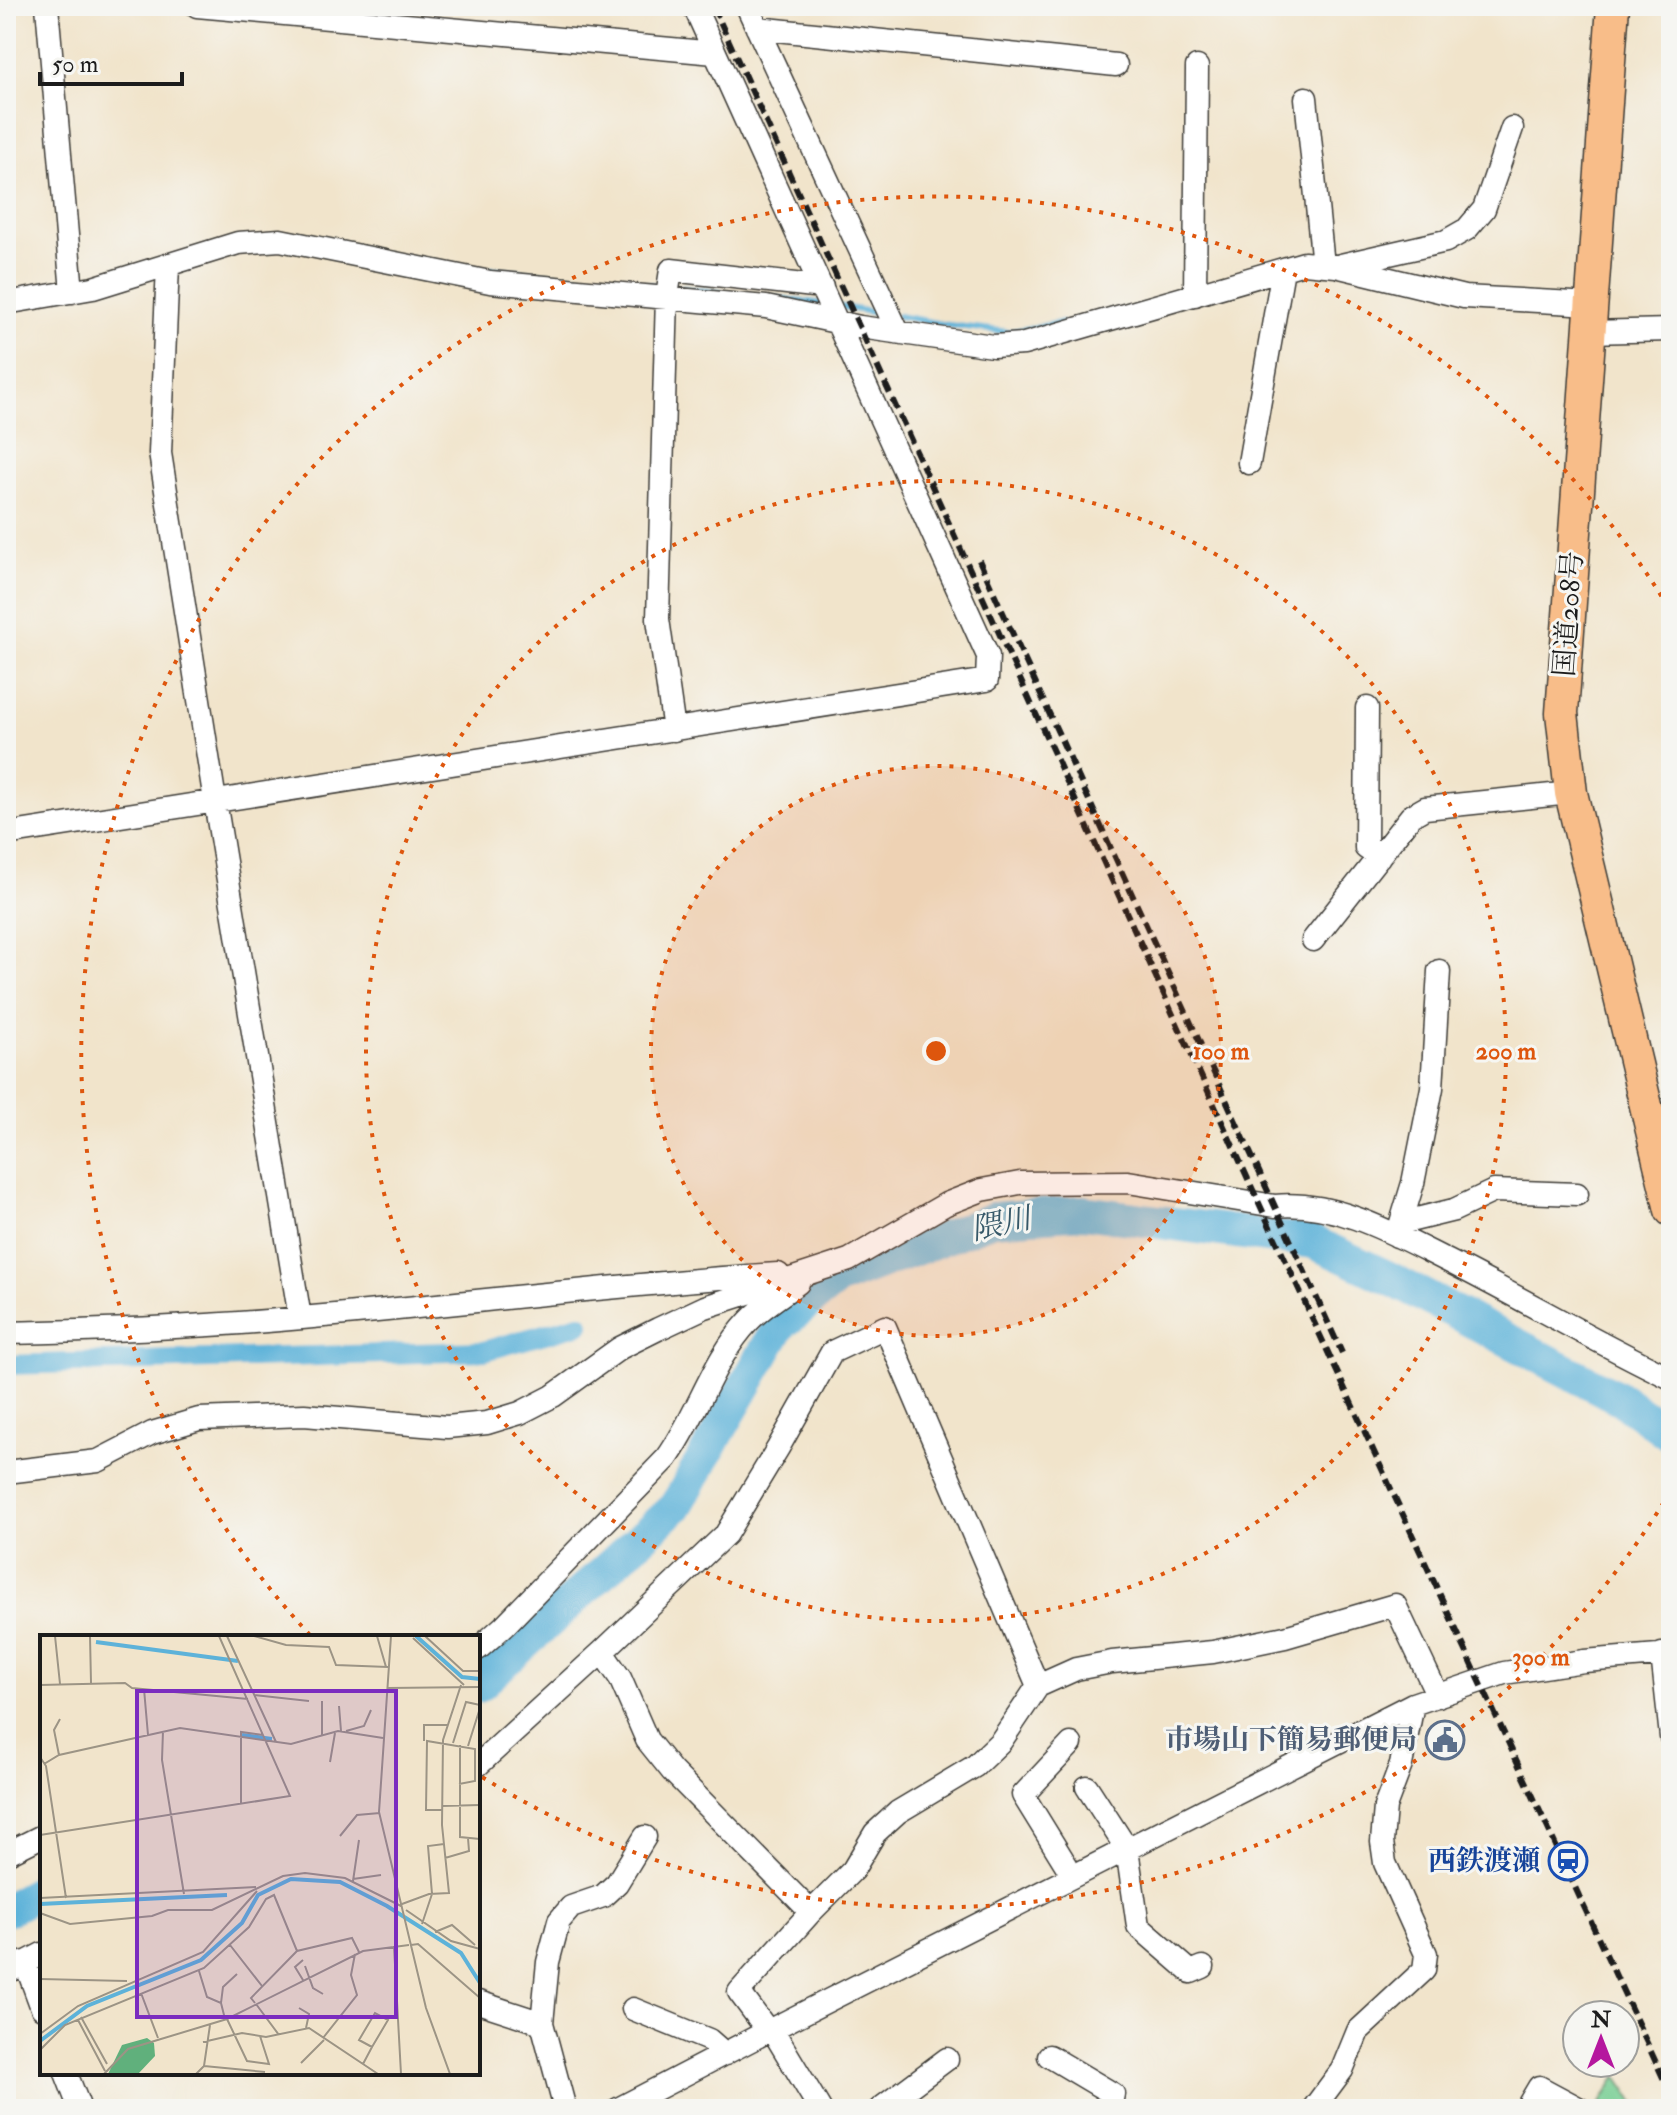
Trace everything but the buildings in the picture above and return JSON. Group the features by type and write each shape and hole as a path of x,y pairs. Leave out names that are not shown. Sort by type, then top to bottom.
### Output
{"highway":[{"name":"国道208号","path":"1613,6 1562,713 1571,793 1662,1133 1671,1210"}],"street":[{"path":"47,6 72,292"},
{"path":"197,6 715,53"},
{"path":"6,834 987,680 988,656 694,6"},
{"path":"747,6 898,332"},
{"path":"757,28 1116,65"},
{"path":"1195,295 1197,67"},
{"path":"1306,98 1329,265"},
{"path":"1329,265 1446,241 1467,229 1484,209 1512,128"},
{"path":"6,303 93,288 238,243 280,240 490,282 766,307 860,327 993,346 1024,344 1304,263 1329,265 1464,297 1671,330"},
{"path":"168,265 160,453 300,1318"},
{"path":"1249,463 1283,269"},
{"path":"674,730 658,619 667,296 671,270 822,287"},
{"path":"1367,708 1366,848 1379,857"},
{"path":"1313,940 1411,816 1425,808 1571,793"},
{"path":"1399,1230 1413,1183 1432,1088 1439,971"},
{"path":"6,1472 98,1461 152,1433 199,1419 304,1415 447,1427 487,1423 520,1413 553,1396 620,1348 705,1307 849,1260 946,1204 982,1190 1020,1183 1128,1182 1275,1206 1300,1205 1399,1230 1671,1378"},
{"path":"1399,1230 1494,1191 1577,1194"},
{"path":"6,1333 300,1318 675,1281 811,1272"},
{"path":"480,1647 667,1458 683,1436 711,1377 733,1341 750,1320 811,1272"},
{"path":"480,1763 726,1534 832,1352 885,1327 1038,1686"},
{"path":"820,2109 770,2030 739,1992 853,1870 875,1833 898,1812 975,1766 1001,1741 1038,1686 1076,1669 1112,1662 1213,1652 1285,1637 1395,1605 1438,1696"},
{"path":"602,1652 620,1678 647,1740 672,1771 811,1912"},
{"path":"618,2109 1413,1704 1504,1673 1584,1661 1666,1654 1671,1737"},
{"path":"1313,2109 1342,2070 1358,2031 1424,1970 1426,1954 1385,1863 1382,1842 1385,1807 1401,1765 1413,1704"},
{"path":"1071,1744 1023,1795 1073,1876"},
{"path":"1087,1787 1127,1849 1138,1926 1191,1972 1203,1967"},
{"path":"6,1854 40,1837"},
{"path":"565,2109 542,2023 548,1962 559,1921 571,1907 603,1896 617,1883 645,1837"},
{"path":"24,1963 40,2003"},
{"path":"480,2003 542,2023"},
{"path":"633,2009 709,2040 725,2054"},
{"path":"1049,2056 1113,2094 1110,2109"},
{"path":"880,2109 947,2059"},
{"path":"67,2075 80,2109"},
{"path":"1526,2109 1539,2087 1580,2109"}],"green space":[{"path":"1615,2079 1619,2079 1639,2109 1607,2109 1600,2105"}],"waterway":[{"path":"493,269 720,292"},
{"path":"767,297 824,304"},
{"path":"835,306 883,314"},
{"path":"898,316 1008,332 1061,323"},
{"name":"隈川","path":"480,1684 676,1506 780,1325 836,1280 993,1219 1083,1212 1313,1242 1387,1277 1621,1399 1671,1435"},
{"path":"6,1365 484,1351 580,1324"},
{"name":"隈川","path":"6,1910 40,1891"}],"railway":[{"path":"713,6 1259,1203 1671,2095"},
{"path":"979,560 1342,1353"}],"place":[{"name":"市場山下簡易郵便局","path":"1445,1740"},
{"name":"西鉄渡瀬","path":"1568,1861"}]}
